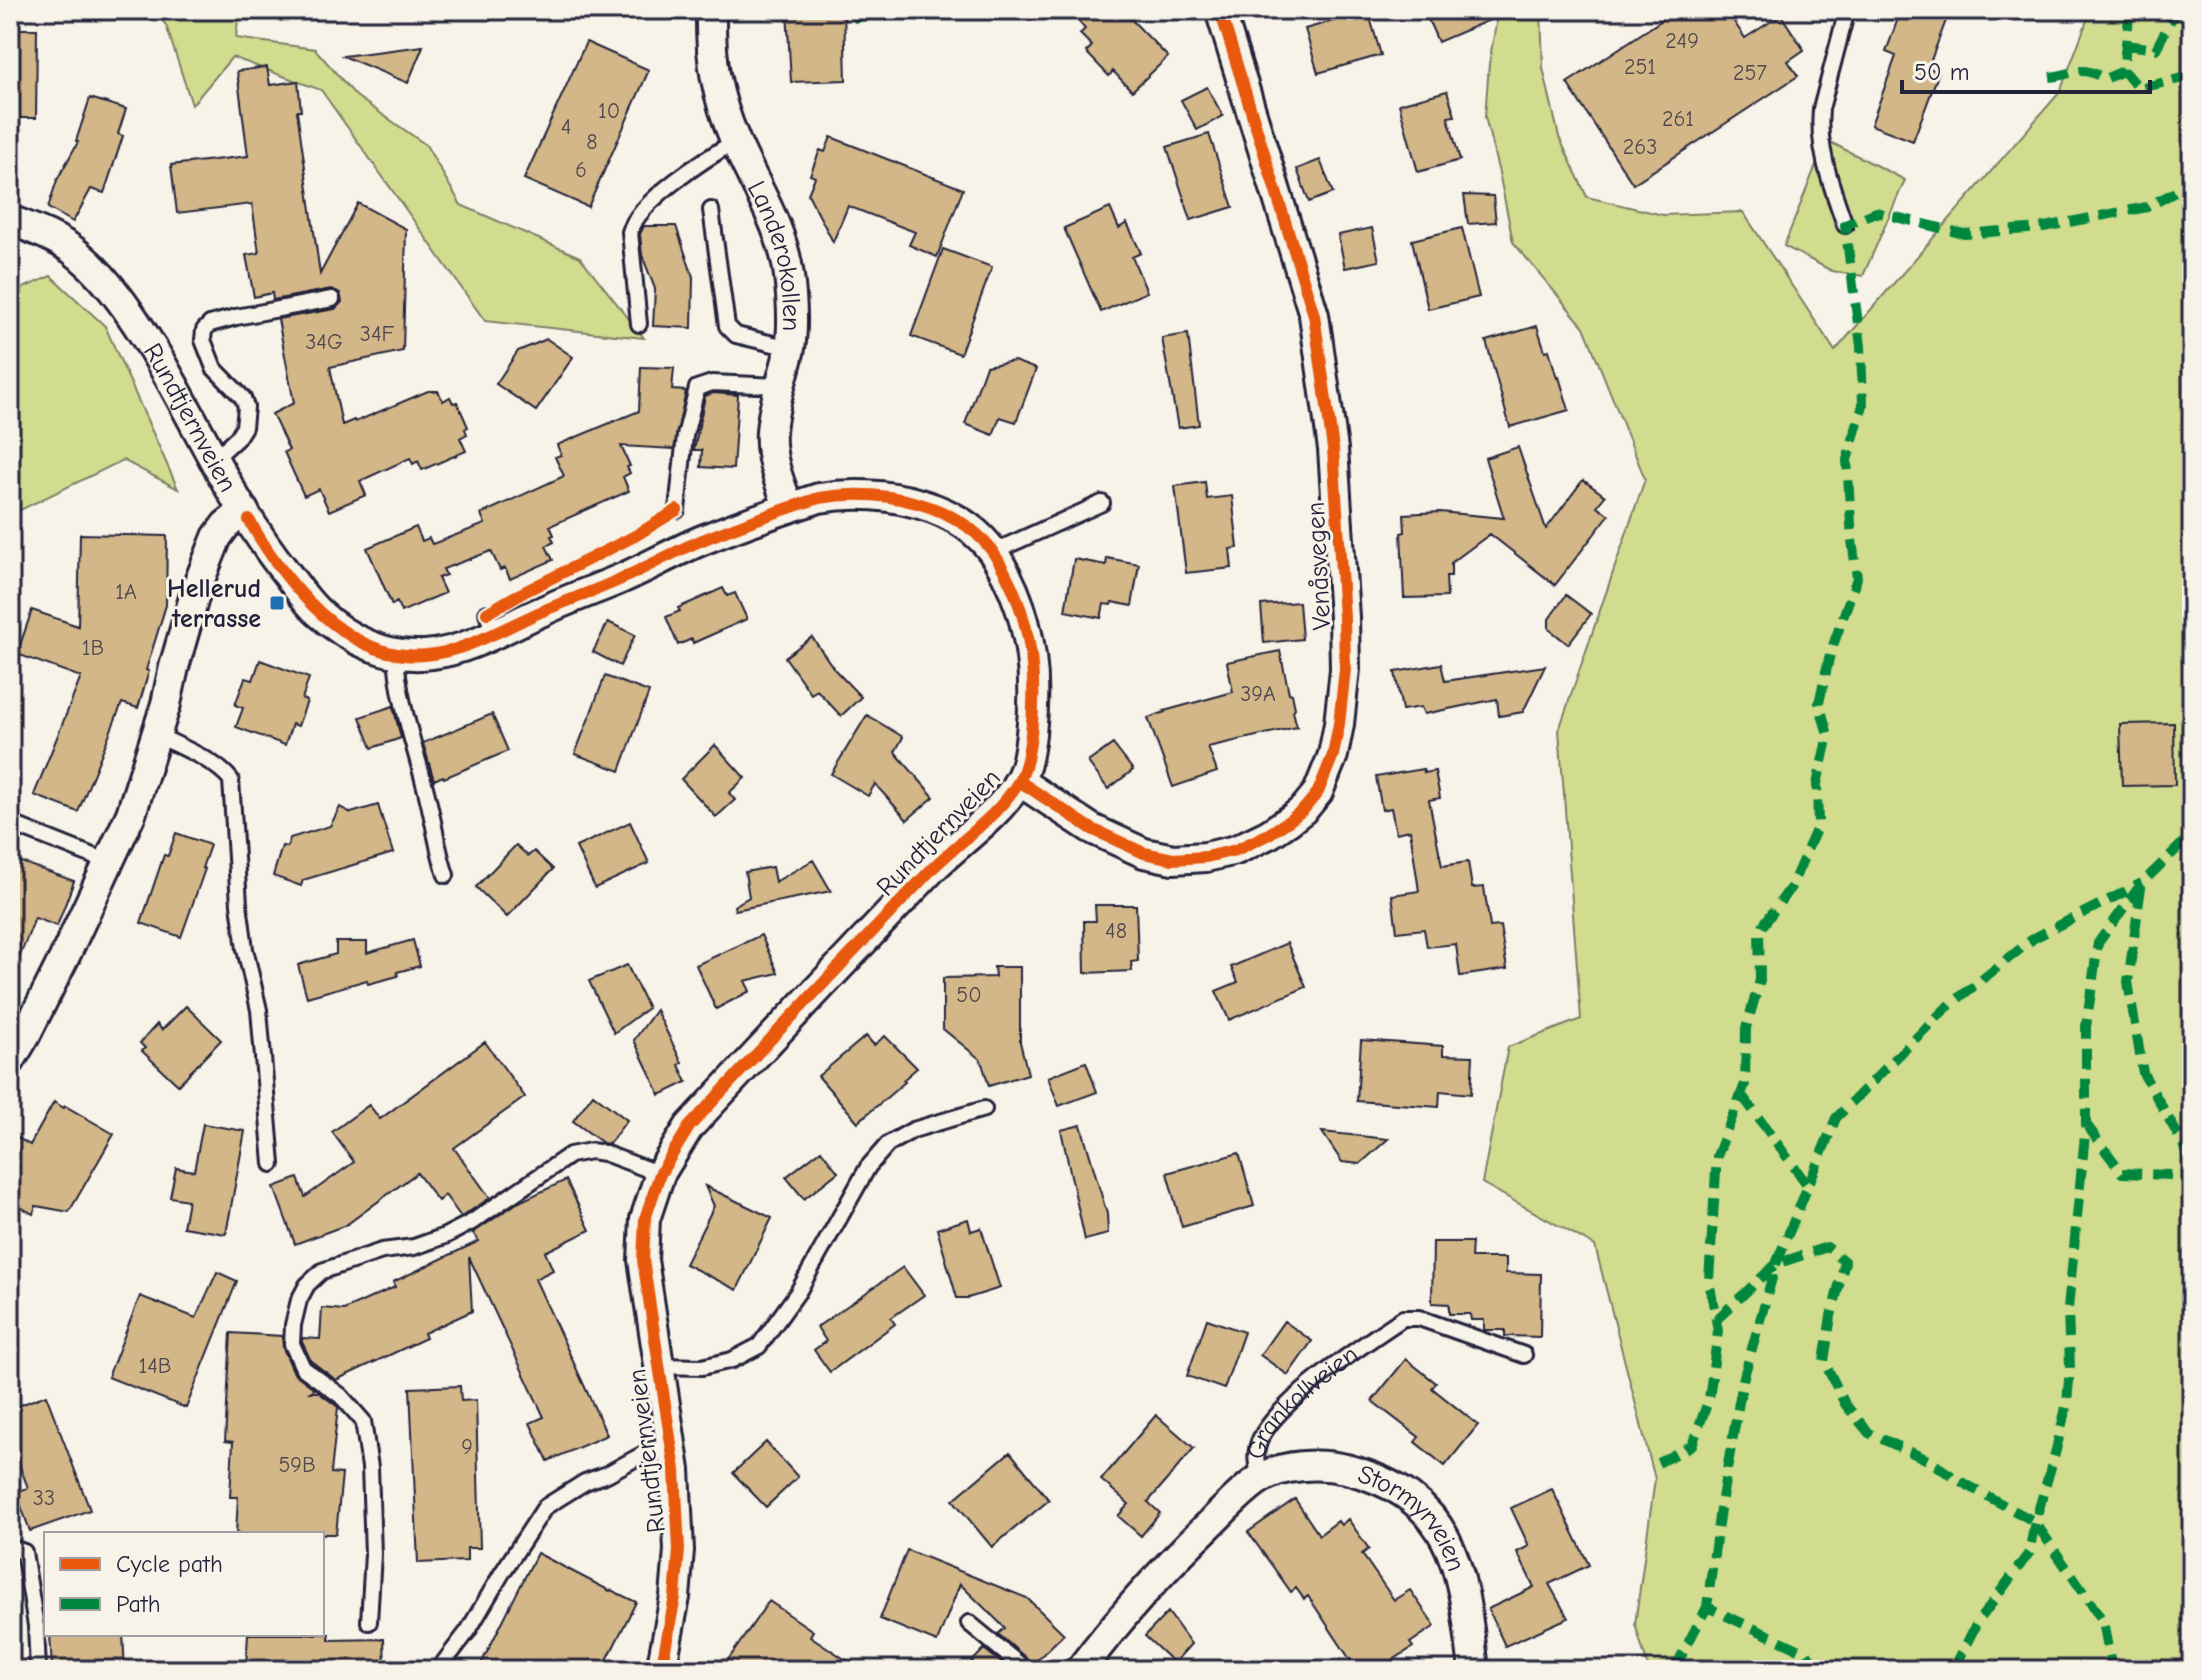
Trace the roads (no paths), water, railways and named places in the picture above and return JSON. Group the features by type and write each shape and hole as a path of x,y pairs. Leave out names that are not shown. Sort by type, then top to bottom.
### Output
{"street":[{"name":"Landerokollen","path":"711,10 710,49 719,96 736,141 782,239 788,272 793,315 790,348 779,386 771,433 775,471 789,508"},
{"name":"Venåsvegen","path":"1019,781 1092,829 1144,853 1173,859 1206,857 1236,850 1269,834 1304,809 1318,792 1333,755 1345,669 1344,617 1333,449 1314,315 1220,10"},
{"name":"Rundtjernveien","path":"10,220 40,232 79,255 116,295 139,326 263,544 317,611 349,636 380,650 419,656 437,654 490,624 542,611 698,542 789,508 839,494 897,497 952,517 976,534 993,552 1010,580 1024,616 1033,664 1034,706 1028,757 1019,781 989,818 937,863 689,1127 660,1174 645,1219 643,1260 675,1470 679,1550 675,1597 661,1670"},
{"path":"10,1061 45,996 131,814 166,704 197,587 217,537 226,525 244,511"},
{"name":"Stormyrveien","path":"1260,1479 1294,1467 1329,1465 1367,1475 1400,1491 1433,1516 1454,1555 1466,1604 1474,1670"},
{"name":"Grankollveien","path":"1080,1670 1106,1635 1183,1550 1260,1479"}],"lane":[{"path":"1845,225 1826,170 1820,124 1821,109 1847,10"},
{"path":"639,324 630,232 634,221 658,196 706,158 736,141"},
{"path":"711,210 727,326 736,335 790,348"},
{"path":"214,459 237,438 244,427 246,407 243,398 214,368 203,340 204,330 210,324 236,317 332,299"},
{"path":"677,510 685,436 697,388 712,383 779,386"},
{"path":"993,552 1102,503"},
{"path":"396,654 397,677 446,875"},
{"path":"155,734 208,762 226,773 231,780 239,904 245,949 259,1010 272,1164"},
{"path":"10,823 108,862"},
{"path":"658,1366 702,1367 732,1360 759,1346 798,1292 868,1167 888,1144 913,1130 984,1109"},
{"path":"369,1622 373,1554 370,1467 363,1421 341,1396 303,1368 292,1344 299,1300 307,1285 322,1271 382,1251 414,1247 445,1236 472,1222 570,1155 591,1151 604,1153 660,1174"},
{"name":"Grankollveien","path":"1260,1479 1255,1457 1259,1441 1270,1424 1300,1394 1403,1318 1419,1318 1524,1355"},
{"path":"438,1670 468,1631 545,1507 585,1482 649,1451 671,1444"},
{"path":"10,1547 24,1552 36,1626 38,1670"},
{"path":"969,1623 1026,1670"}],"place":[{"name":"Hellerud terrasse","path":"277,603"}]}
